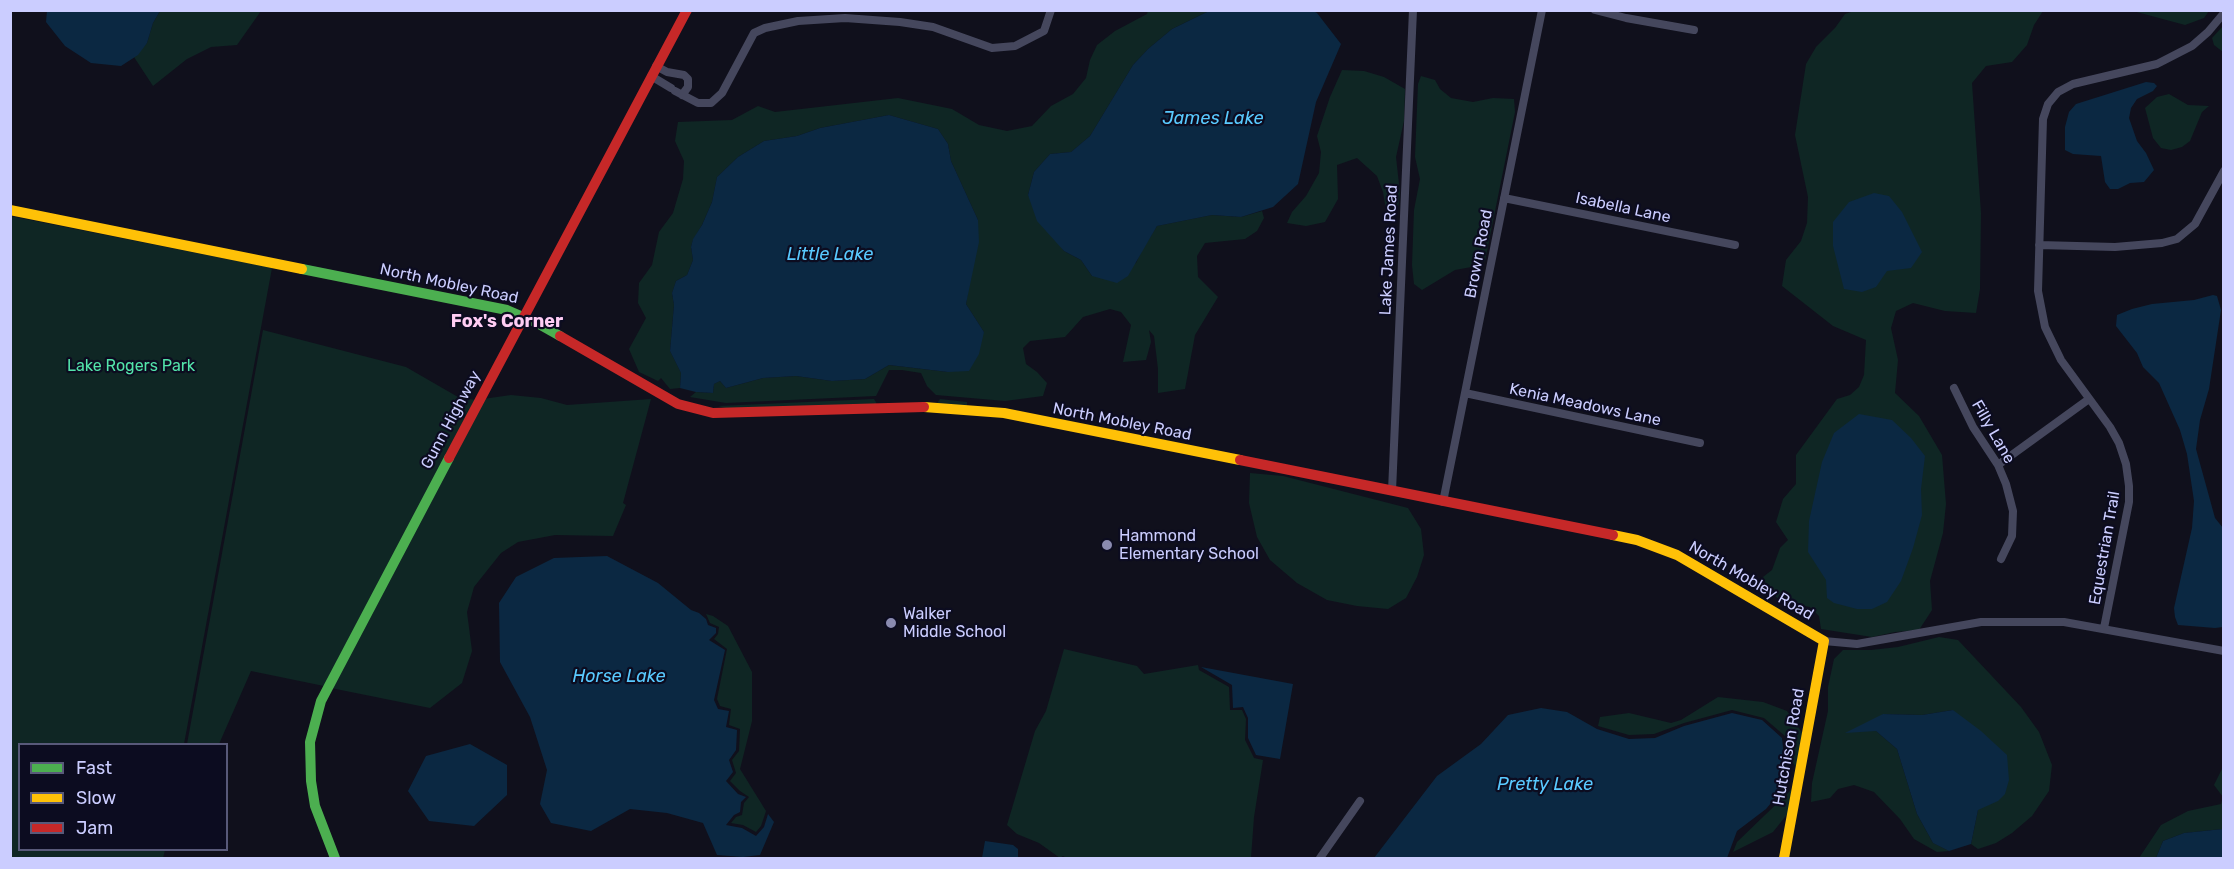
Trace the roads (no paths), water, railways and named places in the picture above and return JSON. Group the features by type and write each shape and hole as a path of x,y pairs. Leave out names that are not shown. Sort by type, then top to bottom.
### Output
{"street":[{"name":"Gunn Highway","path":"335,858 318,813 311,781 310,742 319,707 359,627 687,10"},
{"path":"654,71 676,91 698,103 711,103 722,93 754,33 765,28 798,21 845,18 900,22 933,27 992,48 1015,46 1044,31 1050,10"},
{"name":"Lake James Road","path":"1392,491 1413,10"},
{"name":"Brown Road","path":"1443,502 1542,10"},
{"path":"1595,10 1694,30"},
{"name":"Equestrian Trail","path":"2104,628 2129,502 2129,486 2126,464 2119,444 2110,427 2061,360 2045,327 2038,291 2043,119 2048,104 2058,92 2073,84 2166,60 2192,46 2208,32 2223,13"},
{"path":"654,71 684,75 688,79 688,87 676,91"},
{"path":"2039,244 2115,247 2162,243 2177,239 2195,224 2223,171"},
{"name":"Isabella Lane","path":"1504,198 1735,245"},
{"name":"North Mobley Road","path":"10,210 507,310 524,315 678,404 713,413 931,407 1004,413 1637,540 1667,551 1705,570 1824,641 1857,644 1981,622 2064,622 2223,651"},
{"name":"Filly Lane","path":"1954,388 1973,427 1998,465 2006,484 2013,511 2012,536 2001,559"},
{"name":"Kenia Meadows Lane","path":"1465,393 1700,443"},
{"path":"1998,465 2089,399"},
{"name":"Hutchison Road","path":"1784,858 1824,641"},
{"path":"1320,858 1360,801"}],"water":[{"path":"47,10 160,11 153,23 147,43 138,55 121,66 91,63 65,46 46,22"},
{"name":"James Lake","path":"1209,11 1313,11 1341,44 1316,102 1298,184 1273,207 1241,217 1212,215 1157,226 1128,276 1117,283 1092,276 1081,260 1064,251 1037,221 1028,195 1034,172 1050,154 1071,152 1090,136 1133,65 1148,49 1172,29"},
{"path":"2146,82 2157,86 2153,91 2137,99 2131,108 2129,118 2137,141 2154,170 2144,182 2130,183 2118,189 2110,189 2105,182 2101,156 2073,154 2065,150 2065,127 2069,112 2076,104"},
{"name":"Little Lake","path":"889,115 938,129 948,144 951,161 978,220 979,242 966,304 984,332 979,354 969,371 948,372 889,365 865,379 832,381 796,376 763,378 726,388 720,381 714,384 713,393 680,388 681,373 670,351 674,305 672,293 676,281 687,275 693,260 691,247 693,239 712,202 717,177 738,157 764,141 797,136 820,128"},
{"path":"1874,193 1889,196 1902,212 1922,252 1911,268 1887,271 1876,287 1862,292 1844,289 1833,246 1833,222 1849,202"},
{"path":"2217,296 2221,310 2209,389 2200,420 2196,449 2215,518 2223,528 2223,627 2215,628 2178,625 2175,617 2174,608 2192,528 2194,501 2187,454 2180,430 2159,383 2143,367 2137,353 2116,326 2117,315 2132,309"},
{"path":"1859,414 1892,420 1911,438 1925,456 1921,489 1922,515 1913,548 1901,581 1887,602 1872,609 1857,609 1834,603 1827,598 1826,580 1808,552 1809,521 1822,462 1834,433"},
{"name":"Horse Lake","path":"607,556 658,583 691,610 699,613 706,619 708,625 716,628 716,633 709,640 725,650 714,700 718,709 729,711 726,727 737,730 736,750 729,760 733,772 726,781 738,794 746,797 741,802 740,812 734,815 726,825 742,828 756,836 764,827 768,814 774,822 760,855 743,857 717,855 703,823 667,813 630,809 591,831 551,823 540,804 547,770 530,717 500,662 499,603 516,577 554,558"},
{"path":"1201,667 1293,684 1280,759 1256,755 1248,738 1248,718 1243,707 1233,708 1232,685"},
{"name":"Pretty Lake","path":"1541,708 1567,712 1597,729 1629,739 1655,738 1684,726 1732,713 1762,720 1782,738 1785,766 1781,791 1766,809 1737,831 1727,858 1374,858 1437,776 1481,744 1508,715"},
{"path":"1953,710 2007,755 2009,780 2005,794 1998,801 1978,810 1971,844 1949,851 1933,843 1917,814 1897,749 1876,731 1845,733 1883,714 1922,715"},
{"path":"470,744 507,765 507,795 474,826 429,821 408,791 426,756"},
{"path":"2223,829 2223,858 2156,858 2163,841 2184,833"},
{"path":"985,841 1013,845 1018,849 1018,858 982,858"}],"place":[{"name":"Hammond Elementary School","path":"1107,545"},
{"name":"Walker Middle School","path":"891,623"}],"district":[{"name":"Fox's Corner","path":"507,322"}],"park label":[{"name":"Lake Rogers Park","path":"131,366"}]}
